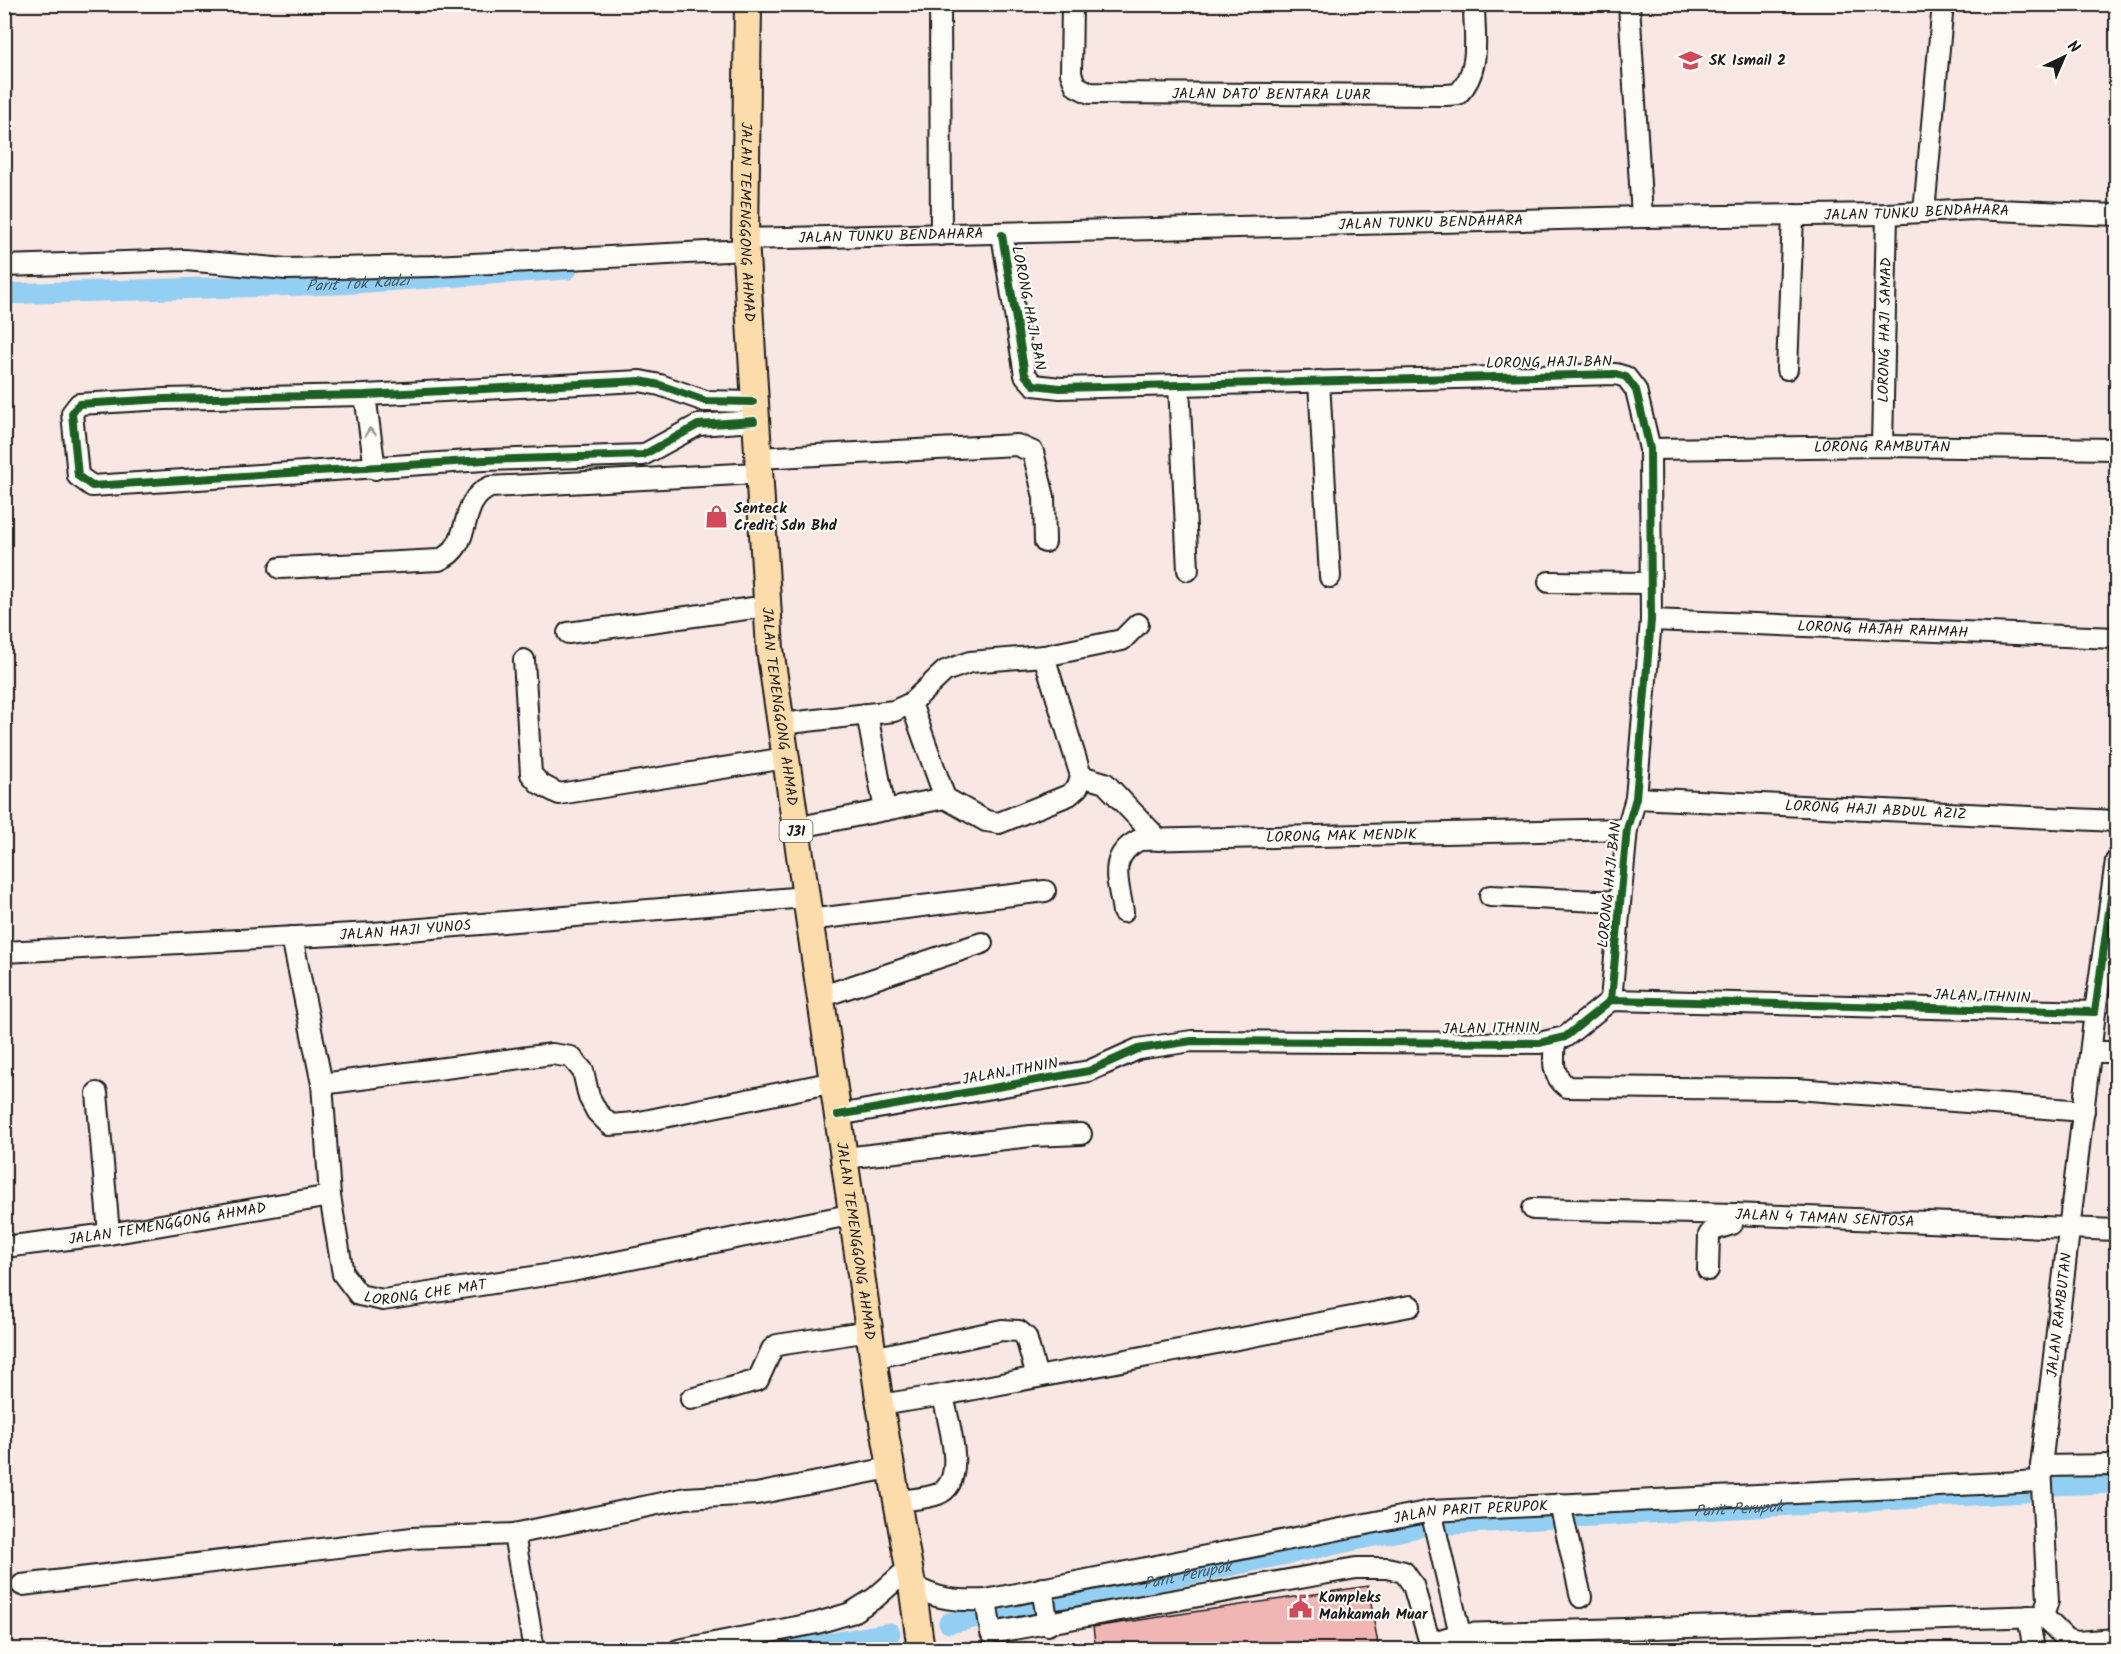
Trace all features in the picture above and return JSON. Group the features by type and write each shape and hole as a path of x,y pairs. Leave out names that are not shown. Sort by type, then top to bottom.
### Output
{"main road":[{"name":"JALAN TEMENGGONG AHMAD","path":"748,4 746,245 757,466 768,606 806,909 854,1214 880,1405 911,1576 921,1650"}],"street":[{"path":"940,4 941,235"},
{"name":"JALAN DATO' BENTARA LUAR","path":"1072,4 1071,74 1076,86 1090,93 1446,95 1458,94 1469,82 1475,66 1474,4"},
{"path":"1629,4 1642,217"},
{"path":"1924,212 1943,4"},
{"name":"JALAN TUNKU BENDAHARA","path":"4,266 185,260 286,269 388,267 941,235 1642,217 1887,214 1972,209 2116,215"},
{"name":"LORONG HAJI SAMAD","path":"1882,446 1887,214"},
{"path":"1787,369 1793,215"},
{"name":"LORONG HAJI BAN","path":"1002,235 1025,375 1034,385 1060,388 1616,374 1626,377 1636,390 1650,449 1651,620 1636,798 1627,829 1611,1000"},
{"path":"640,381 660,385 705,401 754,411 698,426 643,455 484,460 92,486 78,476 72,413 79,404 164,399 365,395 640,381"},
{"path":"1319,381 1330,577"},
{"path":"1179,385 1188,570"},
{"path":"365,395 375,469"},
{"path":"280,568 439,560 449,556 460,544 472,502 480,492 490,487 1017,445 1033,452 1044,497 1045,542"},
{"name":"LORONG RAMBUTAN","path":"1650,449 1882,446 2116,448"},
{"path":"1549,582 1651,583"},
{"path":"568,633 768,606"},
{"name":"LORONG HAJAH RAHMAH","path":"1651,620 2116,638"},
{"path":"781,724 894,711 911,703 945,671 970,662 1044,656 1122,640 1138,624"},
{"path":"795,828 945,798 986,821 999,823 1069,795 1078,787 1081,776 1044,656"},
{"path":"524,660 531,774 540,784 560,794 786,758"},
{"path":"911,703 945,798"},
{"path":"867,714 885,810"},
{"path":"1081,776 1106,783 1158,840"},
{"name":"LORONG HAJI ABDUL AZIZ","path":"1636,798 2116,821"},
{"name":"LORONG MAK MENDIK","path":"1123,912 1116,862 1125,847 1139,840 1627,829"},
{"path":"2094,1012 2116,861"},
{"name":"JALAN HAJI YUNOS","path":"4,952 806,909 1045,891"},
{"path":"1490,896 1620,902"},
{"name":"LORONG CHE MAT","path":"292,937 322,1084 330,1196 343,1274 359,1295 383,1300 572,1271 854,1214"},
{"path":"820,997 982,943"},
{"name":"JALAN ITHNIN","path":"838,1115 1089,1071 1138,1048 1192,1041 1539,1042 1555,1040 1565,1037 1611,1000 2094,1012"},
{"name":"JALAN RAMBUTAN","path":"2034,1650 2035,1616 2046,1611 2048,1592 2041,1474 2094,1012"},
{"path":"1555,1040 1554,1072 1558,1080 1567,1087 1797,1089 2084,1111"},
{"path":"2091,1052 2116,1052"},
{"path":"322,1084 552,1054 571,1057 583,1071 588,1097 597,1112 610,1125 834,1082"},
{"path":"97,1093 109,1234"},
{"path":"845,1158 1031,1136 1081,1134"},
{"name":"JALAN TEMENGGONG AHMAD","path":"4,1247 109,1234 330,1196"},
{"name":"JALAN 4 TAMAN SENTOSA","path":"1533,1209 1734,1214 2116,1230"},
{"path":"1708,1270 1709,1235 1713,1230 1732,1224 1734,1214"},
{"path":"880,1405 1410,1306"},
{"path":"873,1358 1002,1330 1019,1331 1026,1337 1037,1377"},
{"path":"691,1399 758,1380 772,1349 777,1345 870,1331"},
{"path":"896,1502 939,1494 949,1485 955,1472 943,1395"},
{"name":"JALAN PARIT PERUPOK","path":"911,1576 929,1596 964,1601 986,1600 1431,1511 2041,1474 2116,1465"},
{"path":"22,1585 412,1538 514,1534 686,1498 756,1494 890,1468"},
{"path":"1560,1504 1581,1597"},
{"path":"1431,1511 1462,1642"},
{"path":"514,1534 534,1650"},
{"path":"986,1600 992,1633 1048,1625 1334,1572 1387,1568 1404,1572 1413,1585 1431,1646 1462,1642 2035,1616 2066,1640 2077,1642 2116,1639"},
{"path":"678,1650 817,1623 851,1613 911,1576"},
{"path":"1042,1588 1048,1625"}],"building":[{"name":"Kompleks Mahkamah Muar","path":"1368,1586 1379,1650 1096,1650 1093,1627"}],"waterway":[{"name":"Parit Tok Kadzi","path":"4,294 338,284 567,269"},
{"name":"Parit Perupok","path":"2048,1485 2116,1483"},
{"name":"Parit Perupok","path":"1451,1524 2026,1492"},
{"name":"Parit Perupok","path":"949,1623 1424,1526"},
{"name":"Parit Perupok","path":"789,1650 890,1633"}],"cycle path":[{"path":"1002,235 1025,375 1034,385 1060,388 1616,374 1626,377 1636,390 1650,449 1651,620 1636,798 1627,829 1611,1000"},
{"path":"753,402 705,401 660,385 640,381 365,395 164,399 79,404 72,413 78,476 92,486 484,460 643,455 698,425 754,421"},
{"path":"838,1115 1089,1071 1138,1049 1192,1041 1539,1043 1565,1037 1611,1000 2095,1012 2116,861"}],"place":[{"name":"SK Ismail 2","path":"1691,60"},
{"name":"Senteck Credit Sdn Bhd","path":"716,517"},
{"name":"Kompleks Mahkamah Muar","path":"1301,1606"}]}
